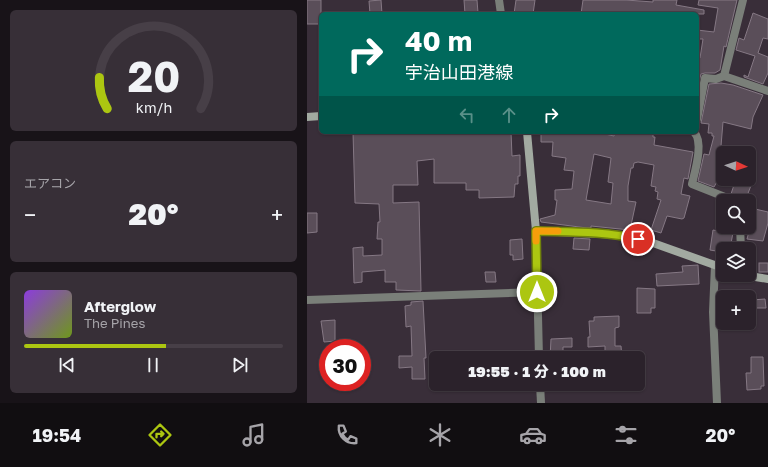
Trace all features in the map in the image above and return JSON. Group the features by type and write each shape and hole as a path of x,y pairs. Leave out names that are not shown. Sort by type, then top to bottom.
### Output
{"main road":[{"path":"307,117 319,116"},
{"path":"527,134 536,231 622,235 653,243 715,265"},
{"path":"756,277 768,279"}],"street":[{"path":"499,0 501,12"},
{"path":"724,76 743,0"},
{"path":"699,109 705,78 716,79 724,76 768,91"},
{"path":"695,134 698,138 699,146 692,184 717,194"},
{"path":"536,231 539,351"},
{"path":"715,265 713,312 717,403"},
{"path":"307,300 537,292"},
{"path":"540,391 541,403"}],"building":[{"path":"307,0 321,0 319,24 307,24"},
{"path":"381,0 382,12 370,12 369,1"},
{"path":"464,0 477,0 478,12 465,12"},
{"path":"516,0 535,0 533,12 514,12"},
{"path":"583,0 626,0 653,2 653,0 677,0 676,5 704,10 704,14 699,14 699,12 581,12"},
{"path":"699,0 737,0 726,47 724,46 720,70 715,73 701,74 699,82 699,58 703,39 699,39 699,30 714,32 718,8 698,5"},
{"path":"753,13 768,19 768,39 763,38 758,53 768,57 768,73 763,84 744,77 744,75 748,77 755,56 736,50 739,38 744,40"},
{"path":"721,83 733,85 763,95 753,117 751,129 723,122 721,146 716,146 716,184 714,187 698,181 704,154 709,155 714,136 712,136 712,133 708,133 709,124 701,123 709,84"},
{"path":"353,134 511,134 512,156 520,155 520,176 518,176 518,184 515,184 514,197 479,198 479,190 466,190 466,183 434,183 434,159 417,161 418,185 393,185 393,203 419,202 421,291 396,290 396,282 385,282 385,270 362,272 362,282 354,283 353,248 363,247 363,256 382,255 382,239 377,239 378,222 380,222 379,204 355,203"},
{"path":"541,134 605,134 614,136 614,134 653,134 653,137 655,137 654,145 693,152 688,179 684,178 681,194 690,196 684,218 682,219 667,216 661,233 651,230 661,200 657,199 658,192 655,191 656,187 651,186 654,165 638,162 634,163 633,168 631,168 628,186 628,201 636,202 630,230 591,226 591,228 587,228 541,222 540,219 555,215 557,200 555,200 555,190 572,189 574,171 564,170 566,158 552,156 553,142 541,142","holes":["594,154 611,158 608,182 613,183 611,204 586,200"]},
{"path":"734,186 751,186 748,194 731,194"},
{"path":"756,209 768,212 768,223 763,241 747,239 748,234 756,234"},
{"path":"307,213 317,213 317,232 307,233"},
{"path":"713,230 716,231 716,234 733,234 731,242 716,242 716,251 710,250"},
{"path":"574,238 590,239 589,250 573,249"},
{"path":"522,239 523,259 513,260 513,255 510,255 510,240"},
{"path":"759,263 768,263 768,272 759,272"},
{"path":"698,265 699,284 657,286 656,274 683,272 682,266"},
{"path":"485,272 495,272 496,282 486,282"},
{"path":"637,288 655,289 655,308 651,308 651,313 637,313"},
{"path":"765,299 766,308 756,308 756,300"},
{"path":"423,301 426,358 424,358 425,379 412,379 412,367 399,368 399,356 412,356 411,326 406,327 405,306 411,305 411,302"},
{"path":"619,316 619,327 615,328 615,346 621,346 621,351 605,351 605,346 588,347 588,337 590,337 589,321 594,321 594,317"},
{"path":"335,320 335,339 324,339 321,321"},
{"path":"572,338 572,347 563,347 563,351 550,351 551,339"},
{"path":"751,357 763,357 764,386 761,386 761,389 747,390 746,373 751,373"}],"slow traffic":[{"path":"536,241 536,231 558,231"}],"route":[{"path":"537,292 536,231 585,232 622,235 638,239"}]}
